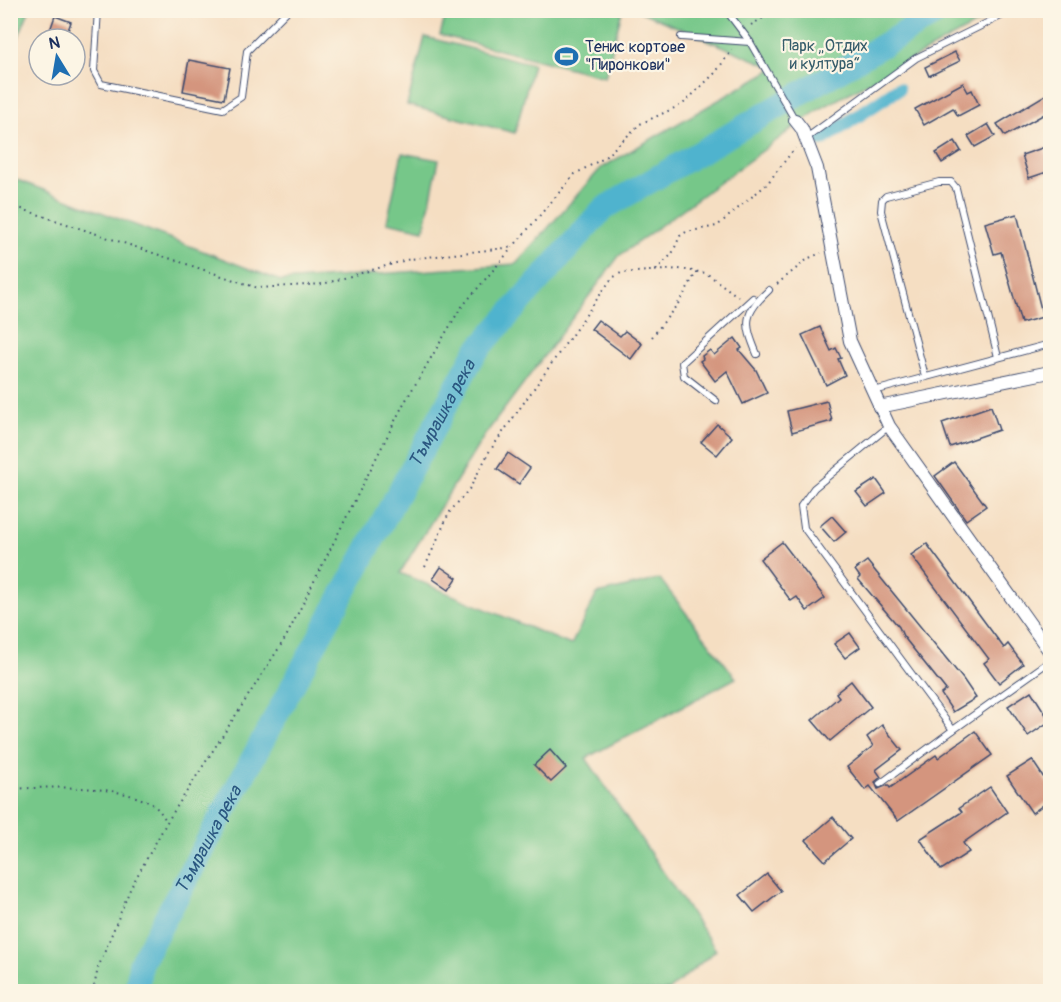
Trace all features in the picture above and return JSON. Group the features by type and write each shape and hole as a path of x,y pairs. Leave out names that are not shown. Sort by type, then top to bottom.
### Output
{"street":[{"path":"795,120 802,129 817,168 850,341 879,407 890,426 1050,652"},
{"path":"879,407 1050,372"}],"lane":[{"path":"98,10 94,71 101,84 224,109 241,97 247,51 288,10"},
{"path":"726,10 750,42 795,120"},
{"path":"805,139 916,58 1013,10"},
{"path":"681,37 750,42"},
{"path":"925,376 881,211 882,200 886,196 939,182 951,182 956,188 998,357"},
{"path":"757,354 747,328 746,318 769,290"},
{"path":"716,401 684,376 682,363 753,298"},
{"path":"873,392 925,376 1050,344"},
{"path":"890,426 814,488 801,506 804,528 953,730"},
{"path":"880,784 1050,661"}],"path":[{"path":"740,30 777,10"},
{"path":"93,992 98,968 131,887 167,822 286,637 403,405 460,309 516,247 575,174 604,158 640,124 683,104 715,73 737,41"},
{"path":"651,273 664,264 680,236 686,231 717,226 767,184 805,139"},
{"path":"10,204 258,288 323,284 410,259 516,247"},
{"path":"769,290 809,258 823,253 835,257"},
{"path":"424,567 449,513 470,488 489,452 612,278 621,273 651,273 665,268 706,273 734,296 748,300 753,298"},
{"path":"652,337 680,301 697,272"},
{"path":"10,789 86,788 130,796 149,802 167,822"}],"green space":[{"name":"Тенис кортове \"Пиронкови\"","path":"447,10 622,11 605,77 440,35"},
{"path":"10,11 29,11 11,55"},
{"name":"Парк „Отдих и култура“","path":"639,11 1000,11 818,110 619,256 484,436 400,573 571,645 597,594 660,579 736,678 586,758 716,950 668,991 11,991 10,177 281,281 516,264 601,168 774,68"},
{"path":"425,37 533,64 515,133 407,105"},
{"path":"402,153 439,160 424,230 387,222"}],"building":[{"path":"55,16 71,22 69,27 51,27"},
{"path":"955,52 960,61 929,76 925,67"},
{"path":"189,60 230,68 224,99 183,91"},
{"path":"963,83 968,92 972,90 979,105 958,116 953,108 924,125 915,109"},
{"path":"1050,92 1050,111 1005,136 997,124"},
{"path":"988,124 995,136 975,147 968,136"},
{"path":"955,141 961,151 942,163 936,153"},
{"path":"1045,147 1050,171 1029,178 1022,155"},
{"path":"1017,214 1043,317 1021,323 1001,252 994,254 985,223"},
{"path":"598,320 620,336 625,331 642,344 631,359 591,329"},
{"path":"820,327 831,351 836,348 845,375 826,385 802,335"},
{"path":"735,338 742,348 739,350 756,370 767,393 743,404 727,371 715,381 700,361 703,359 702,356 710,350 714,355"},
{"path":"827,401 832,421 792,432 787,411"},
{"path":"991,406 999,430 950,447 942,423"},
{"path":"717,424 732,437 717,455 701,442"},
{"path":"508,453 530,468 519,484 497,469"},
{"path":"954,462 986,506 966,520 935,476"},
{"path":"876,479 886,493 867,506 856,492"},
{"path":"832,516 846,532 834,542 820,526"},
{"path":"782,542 825,598 807,611 797,597 791,601 760,559"},
{"path":"927,544 1004,648 1008,644 1023,664 999,683 984,663 989,659 911,555"},
{"path":"867,561 976,698 953,712 941,694 946,690 903,636 899,627 858,579 860,577 855,570"},
{"path":"441,567 457,578 449,590 433,579"},
{"path":"850,633 860,647 845,658 834,644"},
{"path":"851,681 871,707 830,741 812,720 839,697 836,693"},
{"path":"1031,691 1050,721 1028,736 1008,706"},
{"path":"882,725 902,750 876,770 881,777 875,782 878,789 888,785 890,788 936,755 938,758 975,731 992,755 898,821 870,786 865,790 847,767 873,746 867,737"},
{"path":"550,750 566,768 551,782 534,765"},
{"path":"1032,760 1050,787 1050,800 1032,813 1007,776"},
{"path":"990,787 1007,812 963,843 969,852 941,870 920,839 962,812 959,808"},
{"path":"833,817 851,839 825,861 806,840"},
{"path":"767,874 781,891 754,912 740,895"}],"waterway":[{"name":"Тъмрашка река","path":"137,992 140,964 475,353 603,209 943,10"},
{"path":"822,140 898,89"}],"place":[{"name":"Тенис кортове \"Пиронкови\"","path":"567,56"}]}
